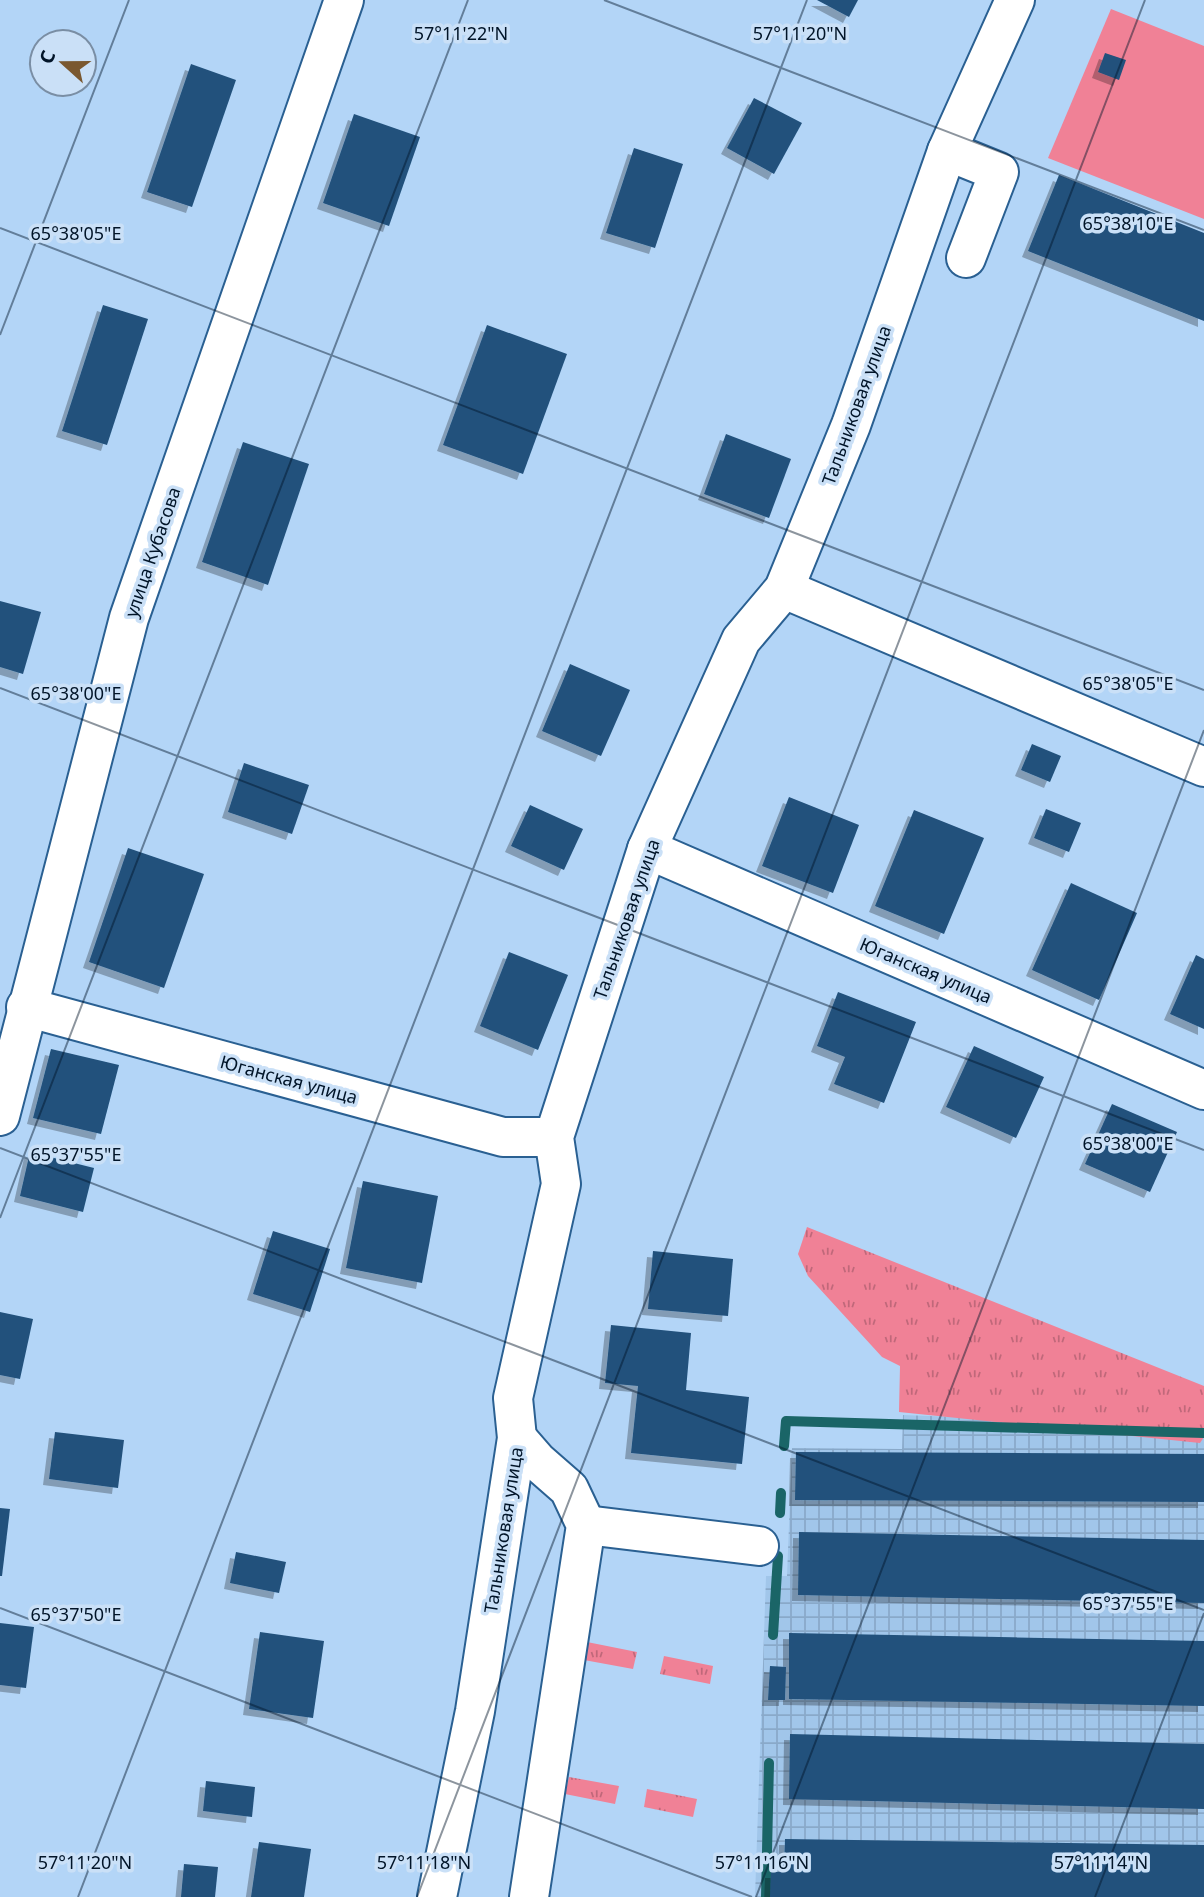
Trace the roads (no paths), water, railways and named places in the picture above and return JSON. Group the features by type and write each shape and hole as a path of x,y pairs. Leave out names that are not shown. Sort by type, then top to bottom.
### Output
{"street":[{"name":"улица Кубасова","path":"0,1116 26,1007 129,618 344,0"},
{"name":"Тальниковая улица","path":"437,1897 475,1710 517,1438 513,1398 561,1184 554,1137 647,849 741,640 783,589 851,425 947,151 1016,0"},
{"path":"947,151 999,172 965,258"},
{"path":"783,589 1204,767"},
{"name":"Юганская улица","path":"647,849 1204,1090"},
{"name":"Юганская улица","path":"26,1007 503,1138 554,1137"},
{"path":"517,1438 537,1461 569,1489 586,1525 529,1897"},
{"path":"586,1525 759,1546"}],"waterway":[{"path":"784,1446 786,1421 1204,1433"},
{"path":"780,1513 781,1493"},
{"path":"773,1635 778,1556"},
{"path":"766,1897 769,1763"}]}
